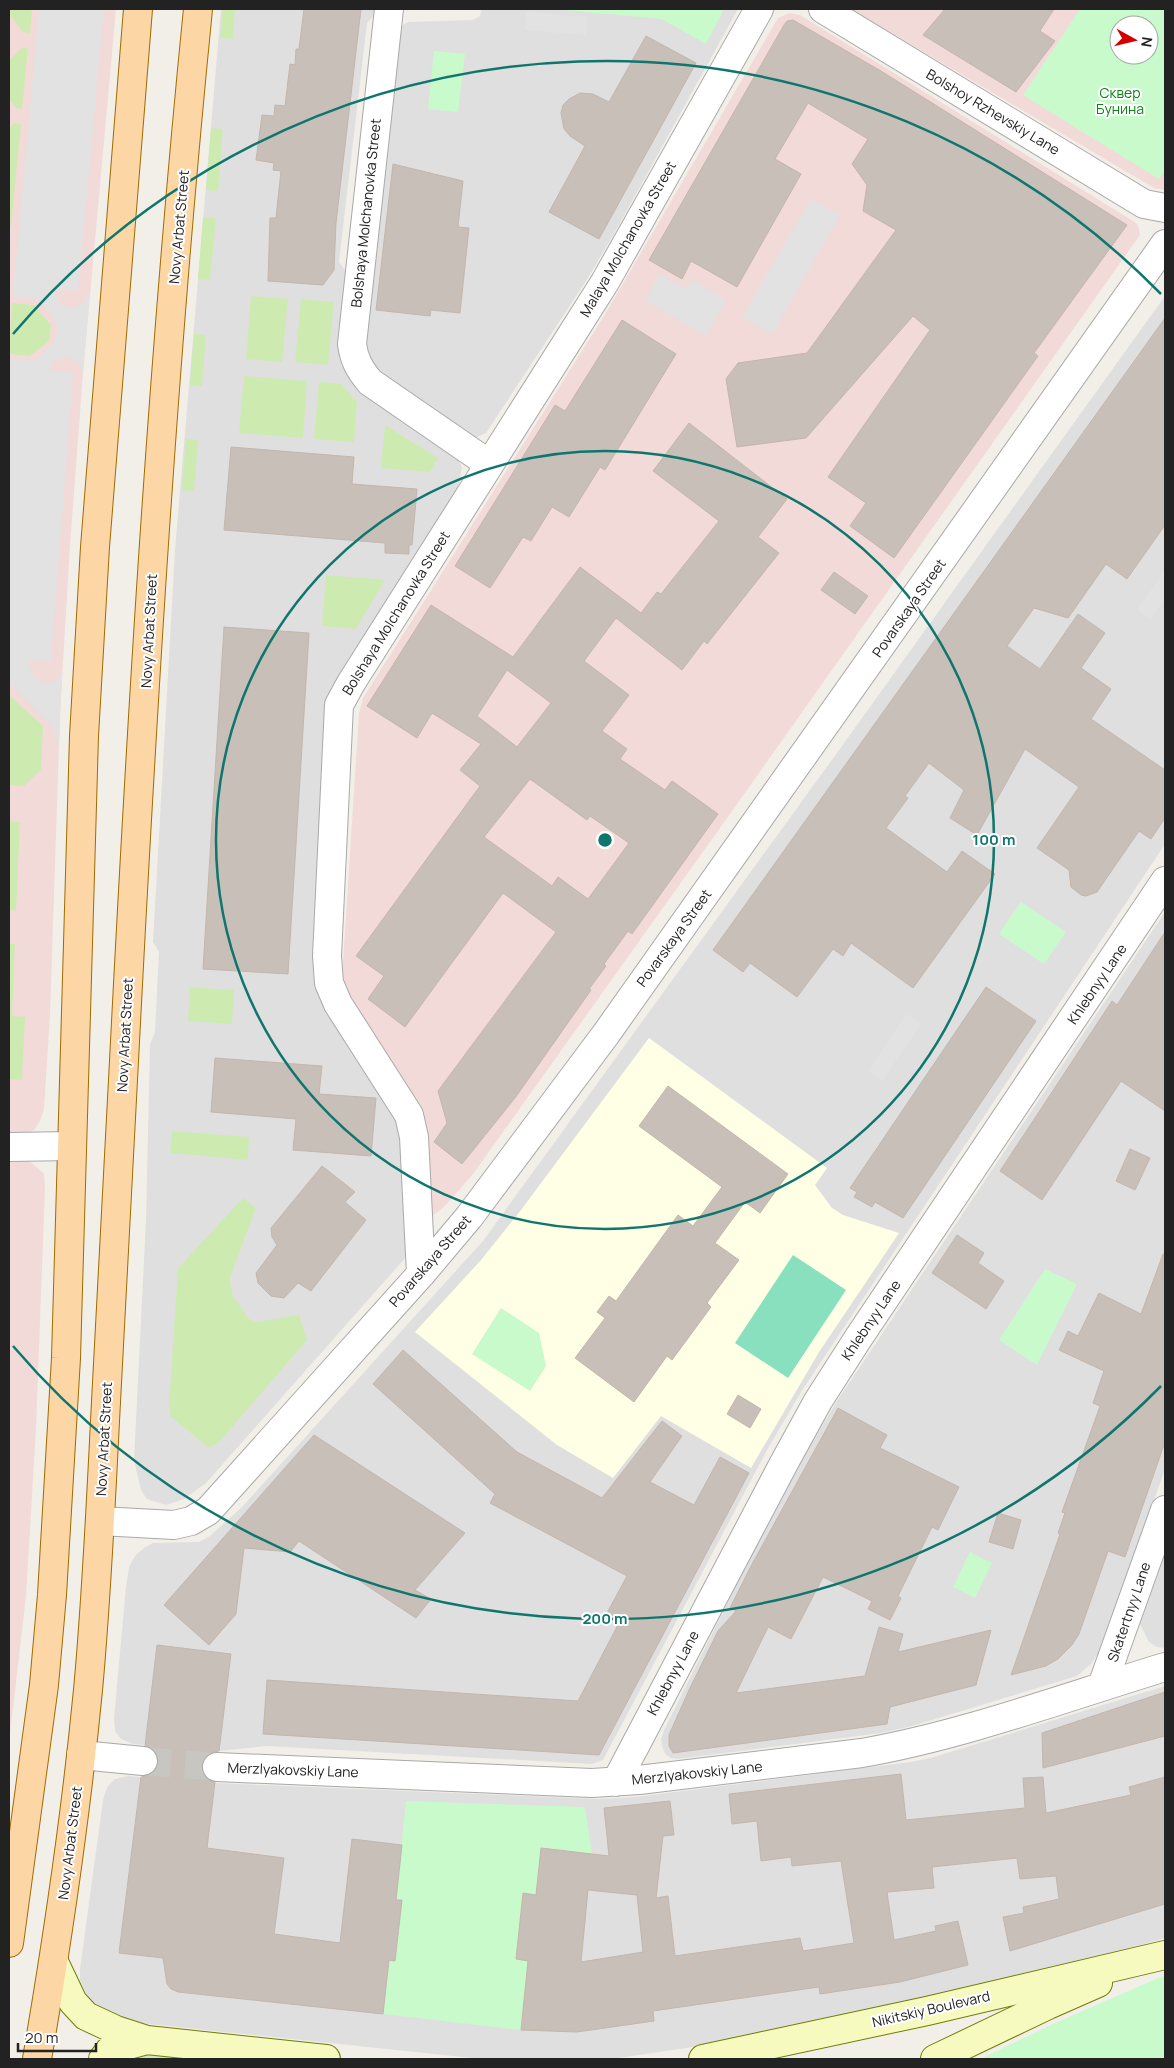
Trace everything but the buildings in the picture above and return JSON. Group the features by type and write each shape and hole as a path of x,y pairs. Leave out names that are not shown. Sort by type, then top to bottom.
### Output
{"main road":[{"path":"10,1929 44,1685 52,1594 66,1358 84,736 95,547 138,9"},
{"name":"Novy Arbat Street","path":"37,2059 54,1962 81,1755 91,1649 100,1521 153,560 169,343 198,9"},
{"name":"Nikitskiy Boulevard","path":"703,2059 927,2011 1162,1956"},
{"name":"Nikitskiy Boulevard","path":"934,2059 1048,2005 1162,1956"},
{"path":"54,1962 73,2002 86,2016 116,2030 146,2040 326,2059"},
{"path":"103,2059 110,2050 146,2040"}],"street":[{"name":"Bolshaya Molchanovka Street","path":"389,9 352,344 354,356 360,370 370,382 489,464 342,698 338,717 327,956 329,983 338,1004 409,1115 414,1137 422,1274"},
{"name":"Malaya Molchanovka Street","path":"489,464 605,282 759,9"},
{"name":"Bolshoy Rzhevskiy Lane","path":"823,9 1144,204 1165,208"},
{"name":"Povarskaya Street","path":"100,1521 174,1525 191,1521 208,1511 422,1274 469,1217 606,1034 1165,244"},
{"name":"Khlebnyy Lane","path":"616,1782 818,1401 864,1329 1165,881"},
{"path":"9,1147 72,1146"},
{"name":"Skatertnyy Lane","path":"1102,1686 1165,1510"},
{"name":"Merzlyakovskiy Lane","path":"229,1767 616,1782 729,1770 862,1754 892,1748 944,1735 1165,1667"},
{"path":"81,1755 143,1761"}],"shaded area":[{"path":"9,9 116,9 83,373 70,546 60,713 50,1016 44,1109 40,1121 34,1130 25,1135 9,1137"},
{"path":"39,9 104,9 78,291 55,289 58,301 70,308 83,304 90,292 83,373 78,362 67,357 54,360 49,371 73,373 51,661 30,660 30,668 34,677 42,682 50,683 58,679 62,670 59,750 58,741 51,725 9,683 9,359 36,361 55,341 58,328 54,318 39,299 13,296"},
{"path":"221,9 378,9 367,23 339,262 348,274 340,351 343,367 351,381 366,397 457,456 462,468 458,488 335,684 328,697 324,717 314,961 317,984 322,999 395,1120 401,1142 409,1250 406,1257 206,1483 184,1499 166,1505 147,1499 141,1490 134,1460 146,1220 150,1044 155,1032 159,952 153,942 175,550"},
{"path":"482,9 738,9 586,281 486,433 475,438 376,374 364,345 399,30 408,22 473,20 480,16"},
{"path":"851,9 1165,9 1165,190 1154,188"},
{"path":"526,12 588,17 586,35 525,30"},
{"path":"789,13 800,15 1133,221 1138,225 1140,235 473,1174 445,1206 431,1217 427,1185 343,982 359,713 363,698 604,316 778,18"},
{"path":"811,199 840,216 772,334 742,317"},
{"path":"660,274 687,289 692,280 726,300 706,336 645,300"},
{"path":"1165,296 1165,844 801,1392 767,1450 603,1760 592,1764 267,1746 219,1751 133,1744 121,1739 115,1731 114,1718 126,1587 129,1567 135,1556 153,1543 199,1542 210,1536 241,1508 483,1241"},
{"path":"1165,570 1165,598 1150,619 1137,610"},
{"path":"1165,912 1165,1469 1101,1649 1091,1664 1077,1676 912,1726 881,1733 678,1759 671,1758 665,1754 662,1746 661,1739 664,1730 748,1562 812,1442 837,1401"},
{"path":"906,1014 921,1024 882,1081 868,1071"},
{"path":"649,1038 827,1168 815,1185 832,1208 843,1215 899,1233 819,1352 751,1468 661,1416 613,1478 557,1445 415,1332 481,1260 521,1210"},
{"path":"9,1158 29,1161 38,1168 44,1174 45,1188 36,1429 26,1596 9,1743"},
{"path":"1165,1549 1165,1648 1157,1647 1149,1642 1140,1624 1141,1616"},
{"path":"1165,1686 1165,1938 1040,1975 714,2044 611,2059 472,2058 129,2022 105,2013 89,2000 80,1980 103,1800 107,1787 115,1779 128,1776 215,1783 599,1799 635,1797 911,1762 934,1757"}],"green space":[{"path":"9,9 32,9 30,33 23,32 9,13"},
{"path":"223,9 235,9 233,39 220,38"},
{"path":"565,9 724,9 706,44 662,19"},
{"name":"Сквер Бунина","path":"1080,9 1165,9 1165,171 1159,179 1023,95"},
{"path":"22,48 28,48 22,109 16,108 9,99 9,60"},
{"path":"434,51 465,54 458,112 428,109"},
{"path":"14,123 21,124 11,226 9,226 9,128"},
{"path":"211,128 223,129 218,191 206,190"},
{"path":"203,217 216,218 210,280 198,279"},
{"path":"251,296 288,299 282,362 246,359"},
{"path":"301,299 334,302 328,365 295,362"},
{"path":"12,303 34,305 51,325 49,341 30,356 9,354"},
{"path":"194,334 206,335 202,386 190,385"},
{"path":"244,376 307,381 303,438 239,433"},
{"path":"319,382 341,384 357,402 354,442 314,439"},
{"path":"385,425 438,458 430,472 381,468"},
{"path":"186,439 198,440 194,491 182,490"},
{"path":"326,575 385,580 356,629 322,626"},
{"path":"9,695 43,726 41,770 24,786 9,785"},
{"path":"9,821 20,822 16,911 9,910"},
{"path":"1021,902 1066,932 1044,964 999,934"},
{"path":"9,944 15,944 12,1016 25,1017 22,1080 9,1079"},
{"path":"190,987 234,990 232,1024 188,1021"},
{"path":"172,1131 249,1137 248,1160 170,1153"},
{"path":"243,1198 256,1208 230,1279 233,1296 249,1319 256,1322 299,1315 307,1340 220,1441 208,1447 171,1417 169,1406 178,1268"},
{"path":"793,1255 846,1290 788,1378 735,1343"},
{"path":"1045,1269 1077,1284 1037,1365 999,1340"},
{"path":"501,1308 539,1333 546,1366 530,1391 472,1354"},
{"path":"970,1552 992,1563 975,1598 953,1587"},
{"path":"406,1801 585,1807 592,1854 541,1848 536,1895 523,1894 516,1959 528,1961 521,2030 383,2014 389,1960 395,1961 402,1901 396,1900"},
{"path":"1165,1975 1165,2059 980,2059 1055,2023"},
{"path":"146,2053 197,2059 122,2059"}],"tunnel":[{"path":"143,1761 217,1767"}]}
